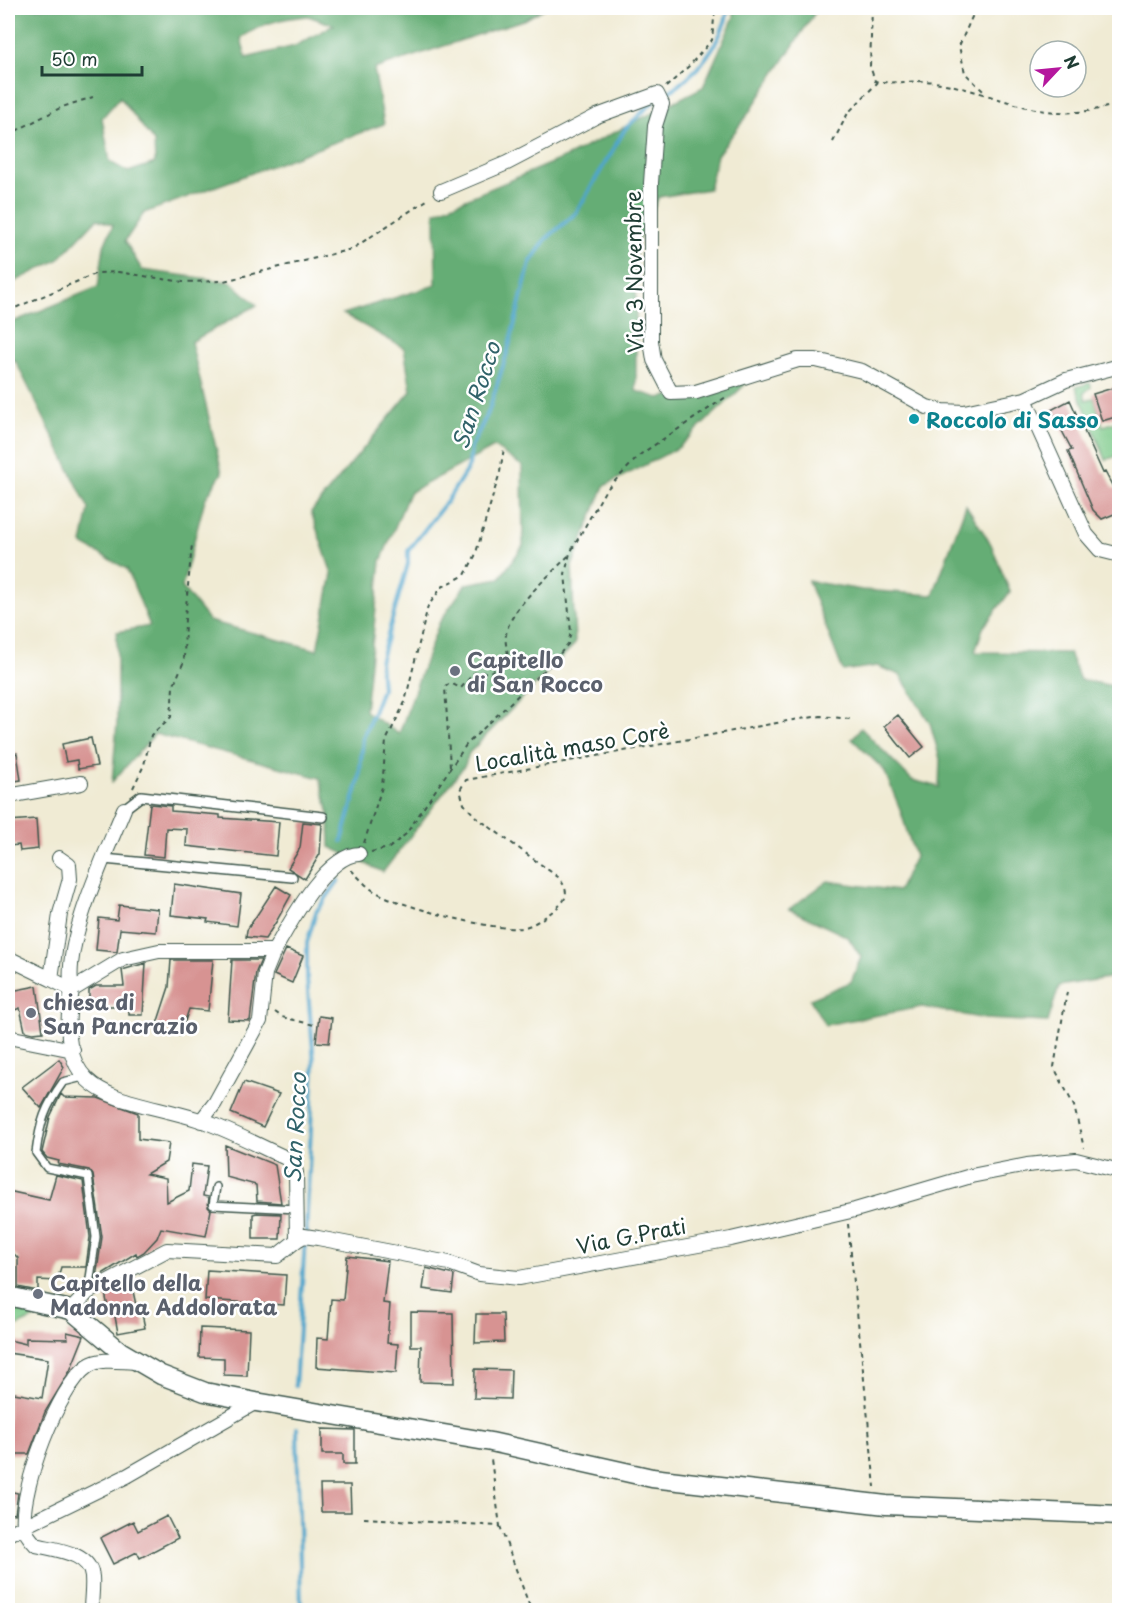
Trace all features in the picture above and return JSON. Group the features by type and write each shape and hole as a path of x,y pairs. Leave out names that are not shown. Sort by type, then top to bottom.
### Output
{"main road":[{"path":"8,1296 71,1310 137,1362 205,1392 491,1442 652,1478 876,1504 1119,1515"}],"street":[{"path":"441,192 507,163 597,116 659,98"},
{"name":"Via 3 Novembre","path":"659,98 651,183 651,341 654,360 671,393 696,392 798,360 839,364 862,371 927,407 942,411 981,410 1025,399 1066,380 1119,366"},
{"path":"1025,399 1086,534 1100,550 1119,555"},
{"path":"8,796 81,783"},
{"path":"71,1310 88,1292 167,1250 277,1256 306,1238 297,1209 296,1172 288,1159 201,1120 129,1103 102,1092 83,1077 73,1050 69,1008 75,945 124,809 141,796 323,817"},
{"path":"201,1120 215,1103 260,1021 265,973 274,951 324,874 342,861 359,854"},
{"path":"51,980 60,914 70,879 69,865 59,858"},
{"path":"104,860 292,878"},
{"path":"72,990 123,959 159,951 274,951"},
{"path":"8,958 72,990"},
{"path":"8,1037 73,1050"},
{"name":"Via G.Prati","path":"306,1238 449,1263 479,1274 519,1278 731,1239 847,1212 971,1176 1027,1165 1076,1160 1119,1171"},
{"path":"90,1611 92,1576 88,1565 79,1556 36,1545 24,1527 25,1500 33,1471 59,1404 70,1384 88,1365 102,1361 137,1362"},
{"path":"8,1534 127,1476 256,1402"}],"lane":[{"path":"83,1077 63,1082 49,1101 40,1121 36,1153 47,1168 88,1176 96,1237 88,1292"},
{"path":"216,1187 213,1206 297,1209"}],"path":[{"path":"659,98 709,45 713,34 715,8"},
{"path":"872,8 870,66 872,78 878,82 933,82 987,95 1018,107 1053,113 1092,112 1119,103"},
{"path":"976,8 959,46 965,73 987,95"},
{"path":"833,142 848,113 878,82"},
{"path":"8,135 62,107 93,97"},
{"path":"8,311 97,273 118,272 183,282 224,281 352,249 441,192"},
{"path":"450,767 445,687 450,683 461,688 474,673 490,672 507,662 510,652 506,635 512,622 527,598 570,553 604,491 620,472 641,454 727,397"},
{"path":"504,448 500,472 475,556 465,575 442,587 428,606 405,702 386,741 381,787 359,854 388,849 406,834 450,767 471,740 552,663 568,644 571,632 565,597 565,574 570,553"},
{"path":"124,809 144,765 151,735 171,717 172,687 184,661 184,617 192,544"},
{"name":"Località maso Corè","path":"342,861 370,888 406,905 504,928 522,928 550,913 561,904 566,897 565,886 558,877 476,817 464,804 460,790 466,780 793,720 821,716 850,719"},
{"path":"8,982 8,994"},
{"path":"1067,992 1054,1067 1074,1106 1083,1144 1092,1164"},
{"path":"263,1004 282,1017 318,1026"},
{"path":"847,1212 876,1504"},
{"path":"491,1442 492,1474 500,1526 531,1611"},
{"path":"364,1518 500,1526"}],"green space":[{"path":"8,8 545,8 526,19 374,69 384,124 144,213 125,241 142,270 231,282 257,305 191,342 222,473 205,499 182,587 209,621 317,650 332,574 311,512 411,391 404,348 343,314 436,285 435,212 568,156 703,87 734,17 733,8 818,8 746,117 717,155 709,189 659,197 636,245 636,391 659,398 753,377 678,448 604,486 572,566 575,644 469,753 465,765 383,872 330,847 329,814 320,778 155,734 112,782 117,723 117,632 150,626 127,569 82,544 89,509 15,360 8,363 8,324 98,287 104,246 113,225 97,219 58,260 8,285","holes":["308,16 334,25 295,46 246,58 241,38 273,22","120,97 154,142 155,163 128,172 110,162 102,118","494,447 522,466 523,546 500,578 466,584 439,623 399,734 365,711 381,561 409,493"]},
{"path":"1090,383 1091,387 1084,393 1086,400 1094,398 1103,426 1119,421 1119,455 1106,460 1076,387"},
{"path":"966,505 991,544 1010,592 983,628 975,652 1069,653 1080,680 1119,687 1119,976 1059,986 1048,1022 985,1019 922,1007 825,1025 810,999 851,982 861,957 848,937 789,909 828,881 898,891 915,857 900,809 884,770 852,739 861,728 912,780 939,787 940,759 930,723 900,675 877,666 843,671 808,581 862,590 933,595"},
{"path":"8,1301 34,1306 44,1314 8,1330"}],"building":[{"path":"1119,386 1119,416 1102,421 1093,394"},
{"path":"1070,400 1103,473 1105,472 1114,489 1119,486 1119,512 1102,519 1093,510 1068,451 1072,450 1051,410"},
{"path":"898,715 924,747 910,758 884,726"},
{"path":"91,738 97,766 78,769 77,760 66,762 62,744"},
{"path":"17,753 21,780 8,782 8,754"},
{"path":"150,804 171,806 171,811 220,815 220,818 279,822 276,856 186,846 187,829 166,828 164,857 144,855"},
{"path":"36,819 38,849 20,851 19,845 8,846 8,821"},
{"path":"303,822 322,824 320,854 305,879 288,868 300,848"},
{"path":"174,884 241,894 237,926 207,922 208,919 171,915"},
{"path":"276,886 291,895 276,922 265,939 246,937 247,930"},
{"path":"119,905 158,909 156,932 120,929 117,952 96,950 99,918 117,920"},
{"path":"286,949 303,956 292,983 274,975"},
{"path":"171,960 213,960 208,1011 189,1009 180,1036 156,1027 169,987"},
{"path":"232,960 261,960 256,972 250,1021 228,1020"},
{"path":"146,963 143,1015 129,1015 129,1006 89,1006 89,990 96,986 124,986 122,970"},
{"name":"chiesa di San Pancrazio","path":"37,986 43,1032 33,1033 25,1031 20,1008 15,1010 11,991"},
{"path":"319,1016 332,1018 329,1043 316,1042"},
{"path":"59,1059 64,1067 41,1108 22,1087"},
{"path":"244,1082 279,1094 263,1127 231,1113"},
{"path":"61,1094 64,1097 98,1098 138,1113 138,1139 169,1143 166,1162 146,1174 166,1178 167,1202 189,1191 192,1164 207,1166 203,1196 209,1197 208,1207 211,1210 206,1236 161,1228 157,1238 144,1252 137,1256 136,1253 96,1278 102,1237 93,1175 89,1170 58,1164 59,1161 47,1158 42,1152 50,1117"},
{"path":"225,1145 275,1165 281,1203 257,1201 256,1185 226,1177"},
{"path":"56,1175 83,1181 90,1237 86,1267 61,1267 57,1281 38,1280 38,1291 18,1287 18,1258 8,1248 8,1191 49,1200"},
{"path":"253,1214 281,1214 280,1239 253,1239"},
{"path":"347,1256 388,1261 383,1303 390,1304 387,1343 398,1344 396,1373 316,1367 317,1338 328,1339 331,1299 343,1300"},
{"path":"426,1268 454,1275 452,1293 423,1289"},
{"path":"207,1270 286,1275 284,1305 205,1300"},
{"path":"131,1282 136,1305 140,1304 145,1328 118,1333 114,1311 109,1312 105,1293"},
{"path":"411,1312 453,1313 454,1383 420,1382 421,1346 411,1346"},
{"path":"476,1314 503,1314 504,1342 475,1343"},
{"path":"200,1328 249,1330 247,1376 224,1375 224,1358 199,1357"},
{"path":"67,1332 84,1336 70,1371 45,1412 29,1454 8,1454 8,1392 42,1398 48,1359 8,1353 9,1340 26,1344 26,1338 68,1339"},
{"path":"475,1369 511,1370 510,1399 474,1398"},
{"path":"322,1429 355,1430 355,1464 343,1464 343,1454 322,1454"},
{"path":"320,1485 350,1485 351,1512 321,1512"},
{"path":"8,1491 18,1493 15,1514 8,1513"},
{"path":"167,1516 178,1538 140,1558 137,1552 113,1564 100,1538 133,1521 138,1531"}],"waterway":[{"name":"San Rocco","path":"661,97 685,80 705,60 720,36 729,8"},
{"name":"San Rocco","path":"342,841 359,780 363,738 382,689 380,662 408,564 408,551 447,501 469,466 471,447 488,413 508,350 530,263 546,239 576,213 625,129 654,101"},
{"name":"San Rocco","path":"306,1233 314,1062 307,979 307,943 316,912 339,880"},
{"name":"San Rocco","path":"295,1386 305,1241"},
{"path":"297,1428 301,1610"}],"place":[{"name":"Roccolo di Sasso","path":"914,419"},
{"name":"Capitello di San Rocco","path":"455,671"},
{"name":"chiesa di San Pancrazio","path":"31,1013"},
{"name":"Capitello della Madonna Addolorata","path":"38,1294"}]}
